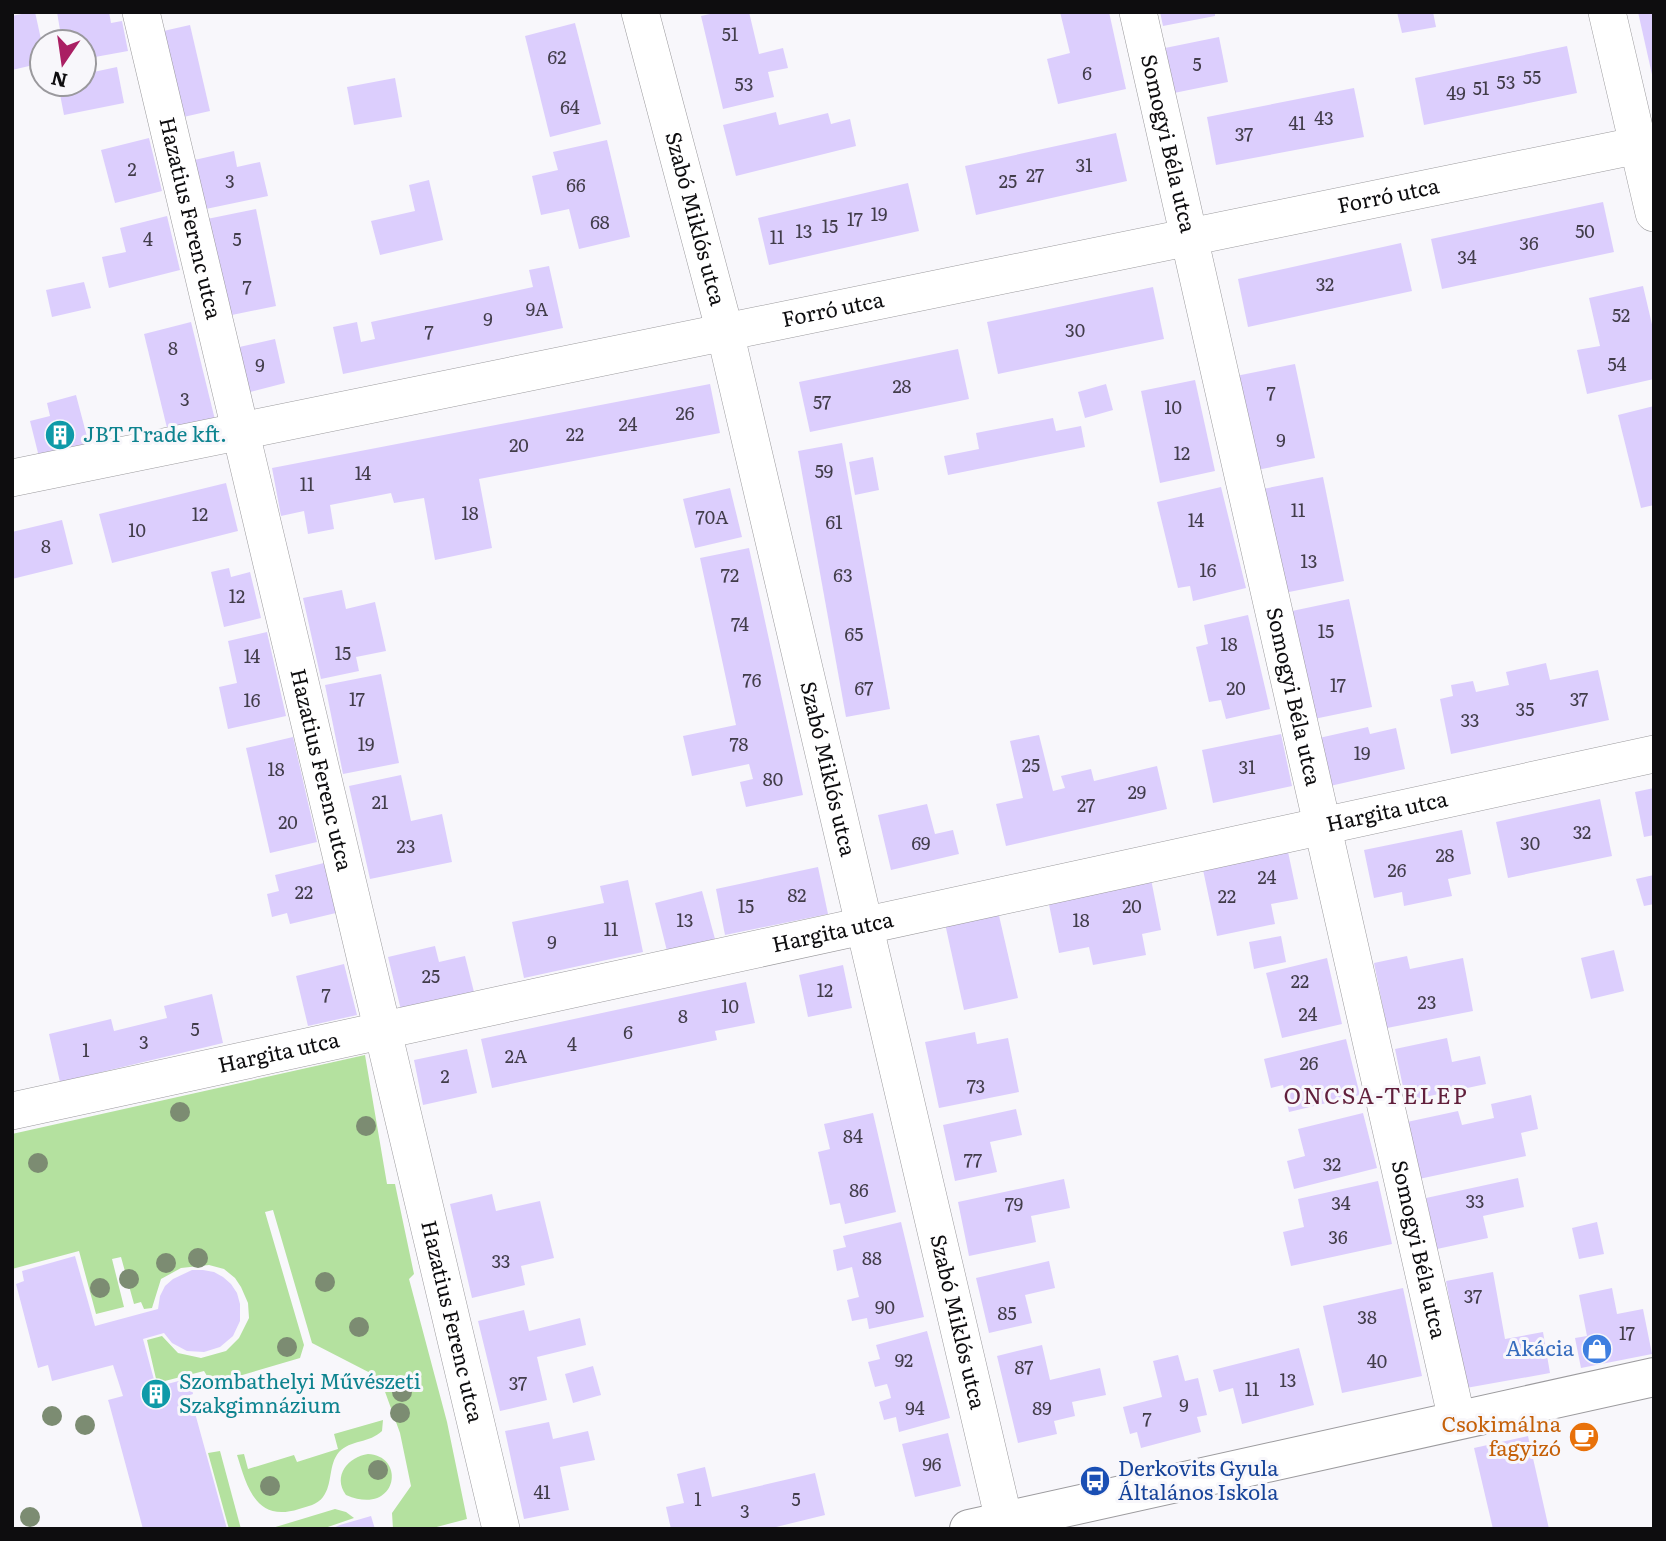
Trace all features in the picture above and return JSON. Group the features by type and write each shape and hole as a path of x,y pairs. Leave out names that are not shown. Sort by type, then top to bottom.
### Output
{"street":[{"name":"Hazatius Ferenc utca","path":"141,12 501,1529"},
{"name":"Szabó Miklós utca","path":"640,12 725,332 863,926 993,1526"},
{"name":"Somogyi Béla utca","path":"1138,12 1458,1420"},
{"path":"1607,12 1646,143 1654,213"},
{"name":"Forró utca","path":"12,478 1646,143"},
{"name":"Hargita utca","path":"12,1111 1654,754"},
{"path":"993,1526 1654,1377"}],"green space":[{"path":"365,1055 387,1184 395,1184 414,1274 409,1279 447,1422 467,1519 429,1529 393,1529 392,1513 411,1486 400,1433 380,1378 312,1343 273,1210 265,1212 304,1345 300,1358 212,1384 204,1371 157,1383 147,1340 162,1336 178,1353 201,1358 226,1351 239,1338 249,1318 248,1303 241,1287 224,1269 209,1265 181,1268 161,1279 152,1308 144,1309 141,1302 134,1304 121,1257 112,1259 124,1307 96,1314 79,1251 12,1269 12,1134"},
{"path":"383,1420 382,1431 377,1435 349,1445 339,1452 333,1463 326,1492 315,1504 284,1512 273,1511 263,1507 250,1490 237,1455 244,1454 248,1469 294,1455 297,1462 338,1449 334,1434"},
{"path":"220,1451 241,1529 229,1529 208,1453"},
{"path":"368,1454 380,1457 388,1464 392,1474 391,1484 386,1492 376,1498 363,1500 346,1495 341,1481 344,1468 354,1459"},
{"path":"335,1509 354,1518 322,1529 269,1529"}],"building":[{"path":"35,12 38,28 28,28 28,66 12,70 12,16"},
{"path":"57,12 109,12 111,23 122,21 128,51 98,56 98,28 60,28"},
{"path":"719,12 749,12 759,54 783,48 788,68 768,72 774,97 723,109 701,16"},
{"path":"1060,12 1109,12 1126,89 1058,104 1047,59 1070,53"},
{"path":"1160,12 1215,12 1215,16 1163,26"},
{"path":"1397,12 1433,12 1436,27 1402,33"},
{"path":"1638,12 1654,12 1653,79"},
{"path":"575,23 601,124 550,137 525,36"},
{"path":"190,25 210,111 179,118 159,32"},
{"path":"1219,37 1228,82 1174,93 1165,48"},
{"path":"1567,46 1577,93 1424,125 1415,78"},
{"path":"117,67 124,103 64,115 61,98 98,98 98,71"},
{"path":"395,78 402,117 354,125 347,87"},
{"path":"1354,88 1364,137 1216,165 1207,117"},
{"path":"776,112 779,125 828,113 831,124 850,119 856,146 736,176 723,125"},
{"path":"1116,133 1127,181 976,215 965,166"},
{"path":"149,138 162,191 115,203 101,150"},
{"path":"607,140 630,237 579,249 569,209 541,215 532,176 558,170 553,152"},
{"path":"234,151 237,167 260,162 268,196 201,210 190,161"},
{"path":"429,180 443,240 380,255 371,221 415,211 409,185"},
{"path":"908,183 919,231 769,265 758,218"},
{"path":"1603,202 1614,252 1442,289 1431,239"},
{"path":"256,209 276,306 227,316 207,219"},
{"path":"167,216 180,270 109,288 102,257 126,252 120,228"},
{"path":"1401,243 1412,291 1248,327 1238,279"},
{"path":"549,266 563,328 343,374 333,327 357,322 361,342 375,339 371,322 533,287 529,270"},
{"path":"84,282 91,308 52,317 46,290"},
{"path":"1643,286 1654,333 1654,379 1587,394 1577,350 1600,346 1589,298"},
{"path":"1153,287 1164,339 998,374 987,322"},
{"path":"191,322 216,424 169,436 144,334"},
{"path":"275,339 285,383 246,393 235,348"},
{"path":"958,349 969,399 810,432 799,382"},
{"path":"1295,364 1315,458 1257,470 1236,376"},
{"path":"1195,380 1215,471 1160,483 1141,391"},
{"path":"710,384 720,433 479,479 492,548 435,560 424,498 394,503 391,493 330,505 334,529 308,534 304,511 281,516 272,468"},
{"path":"1106,384 1113,410 1085,418 1078,392"},
{"name":"JBT Trade kft.","path":"76,395 90,448 40,461 30,421 50,416 47,403"},
{"path":"1654,406 1654,505 1641,508 1618,415"},
{"path":"1053,418 1056,431 1081,426 1085,447 948,475 944,456 979,449 976,433"},
{"path":"842,443 890,709 846,717 798,451"},
{"path":"873,457 879,490 855,495 849,462"},
{"path":"1323,477 1344,581 1284,593 1263,489"},
{"path":"226,483 238,531 112,563 99,514"},
{"path":"1221,487 1246,588 1193,601 1190,586 1178,588 1157,502"},
{"path":"730,488 742,537 695,548 683,499"},
{"path":"62,520 73,564 12,579 12,532"},
{"path":"749,548 803,795 746,807 740,782 753,779 749,764 692,776 683,736 736,725 700,558"},
{"path":"229,568 231,577 250,572 261,618 224,627 211,572"},
{"path":"342,590 346,609 375,602 386,651 356,657 359,671 321,679 303,598"},
{"path":"1349,599 1372,707 1314,719 1292,611"},
{"path":"1248,615 1270,709 1226,719 1221,700 1209,702 1196,647 1208,644 1204,625"},
{"path":"267,632 286,716 228,729 219,687 237,683 228,641"},
{"path":"1546,663 1550,680 1598,670 1609,720 1451,754 1440,699 1453,696 1451,685 1473,681 1476,692 1509,685 1506,672"},
{"path":"381,674 399,763 343,774 325,685"},
{"path":"1368,727 1370,734 1396,728 1405,769 1330,786 1319,738"},
{"path":"1281,734 1292,786 1213,803 1202,750"},
{"path":"1039,735 1053,791 1065,788 1061,776 1091,769 1094,781 1157,766 1167,809 1006,846 996,804 1023,798 1010,741"},
{"path":"293,737 317,842 270,853 246,748"},
{"path":"401,775 411,821 442,814 452,862 370,879 349,786"},
{"path":"1654,788 1654,835 1644,837 1635,792"},
{"path":"1600,799 1612,856 1508,878 1496,822"},
{"path":"927,804 935,834 953,830 959,854 891,870 878,815"},
{"path":"1462,830 1471,874 1448,879 1452,896 1404,906 1402,892 1374,898 1364,850"},
{"path":"1287,847 1298,899 1271,904 1275,924 1217,936 1202,865"},
{"path":"328,862 340,912 290,924 287,913 272,917 267,894 279,891 275,875"},
{"path":"818,867 828,914 725,935 716,889"},
{"path":"1150,874 1161,930 1142,934 1146,955 1093,965 1089,947 1059,953 1047,895"},
{"path":"1654,875 1654,904 1644,906 1636,879"},
{"path":"628,880 643,952 524,978 512,922 604,903 600,886"},
{"path":"702,891 715,939 667,951 655,903"},
{"path":"997,907 1018,998 964,1010 944,919"},
{"path":"1281,936 1286,962 1254,969 1249,942"},
{"path":"435,946 439,962 465,956 474,992 401,1010 388,957"},
{"path":"1614,950 1624,991 1591,999 1581,958"},
{"path":"1407,956 1410,969 1463,958 1473,1011 1387,1028 1374,963"},
{"path":"1327,958 1342,1024 1282,1038 1266,973"},
{"path":"344,964 357,1015 308,1026 296,976"},
{"path":"843,965 852,1008 808,1017 799,975"},
{"path":"746,982 755,1023 715,1031 717,1040 492,1088 481,1039"},
{"path":"212,994 223,1043 60,1082 49,1034 111,1019 114,1031 167,1018 164,1006"},
{"path":"975,1032 977,1044 1008,1038 1019,1092 939,1108 925,1042"},
{"path":"1447,1038 1452,1062 1480,1056 1486,1084 1406,1101 1395,1049"},
{"path":"1346,1039 1360,1095 1289,1112 1283,1085 1271,1088 1264,1059"},
{"path":"467,1049 477,1093 423,1105 414,1060"},
{"path":"1531,1095 1538,1129 1521,1133 1526,1156 1419,1179 1407,1122 1458,1111 1462,1125 1494,1118 1491,1104"},
{"path":"1016,1109 1022,1135 990,1142 997,1172 955,1181 943,1125"},
{"path":"873,1113 896,1212 845,1224 840,1203 830,1205 818,1152 830,1149 824,1124"},
{"path":"1363,1113 1377,1168 1294,1189 1287,1161 1305,1156 1298,1129"},
{"path":"1518,1178 1524,1207 1483,1216 1488,1238 1437,1249 1426,1198"},
{"path":"1064,1179 1070,1208 1031,1216 1036,1242 969,1256 958,1202"},
{"path":"1378,1181 1392,1244 1291,1266 1283,1232 1304,1227 1298,1199"},
{"path":"492,1194 496,1211 540,1201 554,1258 521,1266 525,1285 472,1298 450,1204"},
{"path":"901,1222 924,1317 869,1329 867,1318 852,1321 847,1300 859,1297 852,1267 837,1271 833,1250 846,1247 843,1236"},
{"path":"1597,1222 1604,1254 1579,1259 1572,1228"},
{"name":"Szombathelyi Művészeti Szakgimnázium","path":"75,1256 95,1326 158,1309 165,1286 192,1270 214,1272 231,1284 237,1293 240,1321 233,1336 220,1347 204,1352 187,1351 172,1343 164,1333 143,1339 156,1387 186,1379 189,1390 192,1389 193,1394 190,1395 227,1529 143,1529 108,1400 123,1396 113,1365 52,1381 48,1365 38,1368 16,1284 24,1281 22,1271"},
{"path":"1049,1261 1055,1288 1025,1295 1032,1323 989,1333 976,1278"},
{"path":"1493,1272 1505,1339 1543,1332 1550,1373 1466,1388 1446,1281"},
{"path":"1403,1288 1422,1376 1342,1393 1323,1306"},
{"path":"1612,1288 1617,1314 1643,1309 1652,1354 1581,1368 1575,1338 1587,1336 1579,1295"},
{"path":"524,1310 529,1331 580,1318 586,1345 537,1357 547,1400 500,1411 478,1321"},
{"path":"927,1331 950,1418 899,1432 896,1417 884,1420 879,1402 891,1398 889,1390 887,1384 875,1387 868,1362 880,1359 876,1345"},
{"path":"1042,1345 1050,1380 1100,1368 1106,1395 1072,1402 1075,1416 1054,1421 1057,1434 1018,1443 997,1356"},
{"path":"1299,1348 1314,1405 1242,1424 1233,1388 1219,1392 1213,1370"},
{"path":"1178,1355 1185,1381 1198,1378 1207,1415 1197,1417 1201,1432 1141,1448 1137,1432 1130,1434 1123,1407 1162,1397 1153,1361"},
{"path":"593,1366 601,1395 573,1403 565,1374"},
{"path":"549,1422 553,1439 588,1431 595,1460 560,1467 569,1510 524,1519 505,1431"},
{"path":"948,1433 961,1486 915,1497 902,1444"},
{"path":"1528,1436 1549,1529 1493,1529 1474,1448"},
{"path":"705,1467 712,1497 815,1473 825,1515 768,1529 671,1529 666,1507 684,1503 677,1474"},
{"path":"371,1516 375,1529 331,1529 340,1525"}],"place":[{"name":"JBT Trade kft.","path":"60,435"},
{"name":"Akácia","path":"1597,1349"},
{"name":"Szombathelyi Művészeti Szakgimnázium","path":"156,1394"},
{"name":"Csokimálna fagyizó","path":"1584,1437"},
{"name":"Derkovits Gyula Általános Iskola","path":"1095,1481"}],"district":[{"name":"ONCSA-TELEP","path":"1376,1096"}]}
